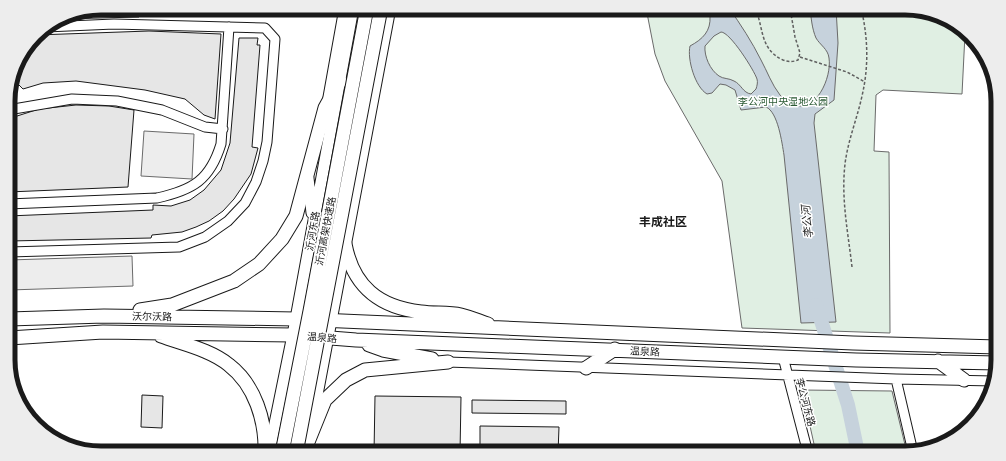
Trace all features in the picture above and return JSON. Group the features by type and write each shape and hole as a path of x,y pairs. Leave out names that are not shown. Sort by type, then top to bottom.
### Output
{"highway":[{"name":"沂河高架快速路","path":"283,446 366,15"},
{"name":"沂河高架快速路","path":"297,446 380,15"},
{"path":"104,316 172,305 234,281 259,264 282,239 296,216 326,108 340,81"},
{"path":"345,244 349,262 358,281 374,294 394,306 420,312 461,315 503,329"},
{"path":"390,324 420,312"},
{"name":"沃尔沃路","path":"15,319 104,316 296,319"},
{"name":"温泉路","path":"296,319 330,322 503,329 853,343 991,347"},
{"name":"沃尔沃路","path":"15,338 103,332 293,335"},
{"path":"152,333 207,353 229,365 245,383 256,401 264,425 265,446"},
{"name":"温泉路","path":"293,335 356,340 615,349 856,360 991,363"},
{"path":"356,340 383,350 448,362"},
{"path":"586,368 615,349"},
{"path":"938,361 964,380"},
{"path":"308,446 325,400 346,380 365,370 448,362"}],"main road":[{"name":"沂河东路","path":"270,446 293,335 352,15"},
{"path":"307,446 389,15"},
{"path":"307,176 313,226"}],"street":[{"path":"326,108 343,15"},
{"path":"15,252 179,247 205,237 228,221 245,203 256,182 267,142 275,39 265,28 114,24 59,26"},
{"path":"15,204 137,200 176,194 193,186 204,176 215,162 223,129 229,27"},
{"path":"15,109 72,99 117,101 162,110 205,127 223,129"},
{"name":"李公河东路","path":"783,357 806,446"},
{"path":"448,362 860,378 988,381"},
{"path":"896,379 912,446"}],"path":[{"path":"757,15 763,39 772,52 785,61 795,62 800,57"},
{"path":"791,15 800,57"},
{"path":"852,267 844,206 844,183 849,145 865,82 867,45 862,15"},
{"path":"800,57 847,72 865,82"}],"green space":[{"name":"李公河中央湿地公园","path":"647,15 910,15 927,18 938,22 965,39 962,94 883,90 876,95 874,151 889,152 890,333 742,328 722,181 665,81 655,54"},
{"path":"802,390 892,391 905,446 814,446"}],"shaded area":[{"path":"144,131 194,134 192,179 141,176"},
{"path":"132,256 133,286 15,290 15,260"}],"water":[{"path":"709,15 734,15 758,53 777,91 788,102 801,106 808,104 821,92 828,75 829,66 827,52 816,38 811,15 836,15 838,43 834,100 815,114 814,123 836,322 801,323 784,155 779,128 774,115 766,107 741,110 735,90 726,85 720,84 712,93 707,94 699,85 693,72 689,52 690,46 705,34 708,30","holes":["721,32 736,44 757,79 756,89 751,94 746,92 734,81 719,76 708,62 705,46 714,36"]}],"building":[{"path":"96,15 139,15 139,17 78,19"},
{"path":"149,31 221,34 215,119 204,115 185,99 145,90 76,81 43,83 23,89 17,83 24,63 33,49 46,35"},
{"path":"239,38 258,38 257,45 260,45 252,147 258,148 251,174 234,199 223,211 209,221 196,227 182,232 152,235 151,238 15,241 15,216 153,210 153,205 171,206 190,200 204,190 221,170 230,143"},
{"path":"76,105 109,106 134,110 128,187 15,192 15,117 39,109"},
{"path":"142,395 163,396 162,428 141,427"},
{"path":"375,396 461,397 460,446 374,446"},
{"path":"472,400 566,401 566,414 472,413"},
{"path":"480,426 559,427 558,446 480,446"}],"waterway":[{"name":"李公河","path":"816,305 848,405 857,446"}],"district":[{"name":"丰成社区","path":"663,222"}]}
